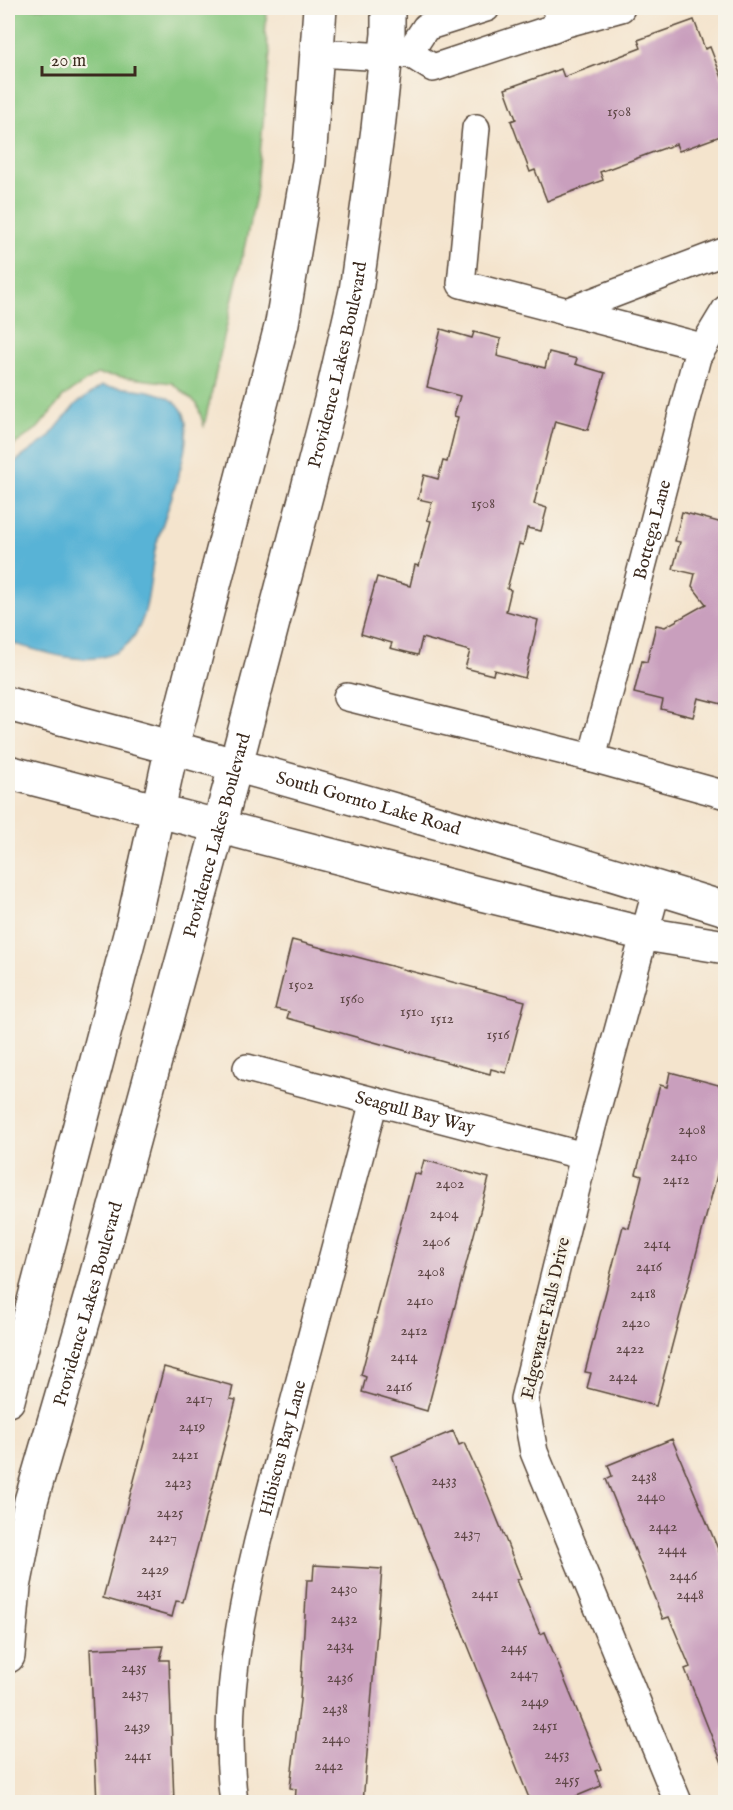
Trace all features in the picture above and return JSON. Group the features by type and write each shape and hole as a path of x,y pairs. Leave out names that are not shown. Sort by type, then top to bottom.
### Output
{"street":[{"path":"8,1400 130,934 172,747 282,323 309,162 320,8"},
{"name":"Providence Lakes Boulevard","path":"8,1656 14,1587 31,1501 91,1295 219,827 331,400 356,291 397,55 388,8"},
{"path":"397,55 426,27 486,8"},
{"path":"317,53 397,55 434,68 561,17 621,8"},
{"path":"476,128 461,284 702,347"},
{"path":"566,312 726,251"},
{"name":"Bottega Lane","path":"592,758 697,357 726,309"},
{"path":"346,697 592,758 726,795"},
{"name":"South Gornto Lake Road","path":"8,704 236,764 726,909"},
{"path":"8,772 645,934 726,947"},
{"name":"Edgewater Falls Drive","path":"657,888 584,1156 524,1399 534,1452 678,1803"},
{"name":"Seagull Bay Way","path":"247,1068 584,1156"},
{"name":"Hibiscus Bay Lane","path":"234,1803 231,1735 236,1651 253,1561 374,1101"}],"green space":[{"path":"8,8 267,8 265,35 270,52 256,196 204,426 197,404 172,383 97,374 64,396 38,428 8,449"}],"water":[{"path":"102,386 146,390 176,402 182,410 186,423 186,439 178,477 156,546 147,601 139,627 123,648 110,655 81,659 50,654 8,642 8,467 48,438 76,404"}],"building":[{"path":"694,20 705,49 710,47 726,88 726,134 679,151 676,144 600,172 603,180 547,201 535,170 530,172 511,121 516,119 505,89 561,69 564,77 589,68 641,48 638,40"},
{"path":"441,329 472,338 474,332 501,339 497,356 545,368 549,352 577,359 575,364 605,373 588,430 555,421 534,504 547,508 541,531 527,528 523,545 519,544 507,589 511,590 506,611 538,620 525,678 494,670 493,675 465,668 470,651 422,638 418,655 390,648 392,643 361,634 377,577 410,586 415,565 419,566 431,521 427,520 432,502 418,499 424,475 438,479 443,461 447,462 458,417 454,416 460,396 427,387"},
{"path":"682,512 726,524 726,705 698,698 693,717 661,709 663,700 634,693 642,661 647,662 656,625 665,627 706,604 692,586 695,574 673,569 680,542 675,541"},
{"path":"292,940 525,1001 506,1073 491,1069 490,1074 287,1018 289,1012 275,1009"},
{"path":"670,1072 726,1087 726,1141 656,1406 587,1388 591,1373 585,1372 623,1226 629,1228 642,1176 636,1174 660,1085 667,1087"},
{"path":"424,1160 489,1178 427,1411 362,1392 366,1377 361,1375 414,1173 420,1175"},
{"path":"164,1367 233,1386 230,1399 236,1400 183,1602 176,1601 172,1617 103,1598"},
{"path":"453,1431 459,1445 464,1443 488,1496 521,1578 517,1580 540,1634 545,1632 601,1769 595,1771 601,1786 560,1803 531,1803 392,1456"},
{"path":"672,1439 726,1568 724,1768 685,1669 690,1667 669,1617 663,1619 606,1479 612,1476 608,1465"},
{"path":"314,1565 382,1569 363,1803 295,1803 296,1789 290,1788 300,1700 307,1580 313,1580"},
{"path":"164,1646 160,1660 169,1660 174,1803 97,1803 90,1649"}]}
